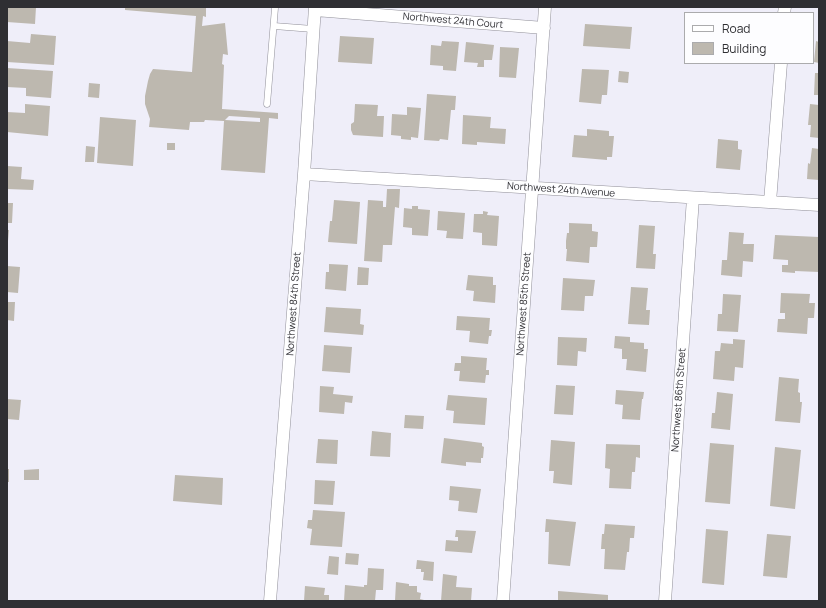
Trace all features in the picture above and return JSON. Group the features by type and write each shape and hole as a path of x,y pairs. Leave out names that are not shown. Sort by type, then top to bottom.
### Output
{"street":[{"name":"Northwest 85th Street","path":"503,601 545,7"},
{"name":"Northwest 24th Court","path":"315,8 544,28"},
{"name":"Northwest 84th Street","path":"270,601 304,174 315,8"},
{"path":"770,202 781,64"},
{"name":"Northwest 24th Avenue","path":"304,174 819,205"},
{"name":"Northwest 86th Street","path":"665,601 692,198"}],"lane":[{"path":"267,104 275,8"},
{"path":"274,26 313,29"}],"building":[{"path":"7,7 36,7 35,24 7,22"},
{"path":"125,7 206,7 206,17 203,16 202,26 225,23 228,55 223,54 222,109 278,113 278,119 269,118 265,173 221,170 224,121 205,120 204,122 190,122 189,130 149,127 150,119 145,104 145,96 150,74 153,69 192,72 196,16 125,10","holes":["229,116 260,118 260,122 225,120"]},
{"path":"585,24 632,27 630,49 583,46"},
{"path":"31,34 56,36 54,65 7,62 7,41 30,43"},
{"path":"340,36 374,38 372,64 338,62"},
{"path":"442,41 459,42 456,71 443,70 443,66 430,65 431,45 441,46"},
{"path":"816,41 819,42 819,63 814,62"},
{"path":"466,42 494,45 492,60 484,60 484,67 477,67 478,63 464,62"},
{"path":"500,47 519,48 516,78 499,77"},
{"path":"7,68 53,71 51,98 26,96 26,88 7,87"},
{"path":"582,69 609,70 607,95 602,95 601,104 579,102"},
{"path":"619,71 629,72 628,83 618,82"},
{"path":"815,73 819,73 819,95 814,95"},
{"path":"89,83 100,84 99,98 88,97"},
{"path":"427,94 456,96 455,110 451,110 448,140 424,140"},
{"path":"25,104 50,106 48,136 7,132 7,112 25,113"},
{"path":"355,104 378,105 377,116 384,116 383,137 353,135 351,124 354,122"},
{"path":"810,104 819,105 819,138 810,137 811,125 808,125"},
{"path":"407,107 421,108 418,138 411,137 411,140 401,139 401,136 391,135 392,114 407,115"},
{"path":"463,115 491,117 490,128 506,129 505,144 477,142 477,145 462,144"},
{"path":"100,117 136,120 133,166 97,163"},
{"path":"587,129 609,131 609,136 614,136 612,157 607,157 607,160 572,157 574,135 587,136"},
{"path":"718,139 738,141 738,149 742,150 740,170 716,168"},
{"path":"167,143 175,143 175,150 167,150"},
{"path":"86,146 95,147 94,162 85,162"},
{"path":"812,148 819,149 819,180 807,179 808,163 810,164"},
{"path":"7,166 22,167 21,179 34,180 33,190 7,189"},
{"path":"387,189 400,189 399,208 395,207 392,245 383,245 382,262 364,261 368,200 383,201 383,207 386,207"},
{"path":"334,200 360,202 357,244 328,242"},
{"path":"7,203 13,203 12,223 7,223"},
{"path":"412,206 418,206 418,209 430,210 428,236 412,235 412,228 403,227 404,208 412,209"},
{"path":"438,211 465,213 463,239 446,238 447,231 437,230"},
{"path":"483,211 488,212 487,215 499,216 497,246 482,245 482,233 473,232 474,214 483,214"},
{"path":"569,223 592,224 592,231 598,232 597,247 590,247 589,263 566,261 566,241 567,233 569,233"},
{"path":"639,225 655,226 653,254 656,254 655,269 636,268"},
{"path":"7,230 9,230 8,241 7,241"},
{"path":"729,232 744,233 743,244 754,244 753,262 743,261 742,277 721,275 722,260 727,260"},
{"path":"775,235 819,237 819,272 782,272 782,265 788,265 788,260 773,259"},
{"path":"329,264 348,265 346,291 325,289 326,272 329,272"},
{"path":"7,266 20,267 18,293 7,292"},
{"path":"358,267 369,268 368,285 357,285"},
{"path":"468,275 493,277 493,285 496,285 495,303 473,301 474,291 466,290"},
{"path":"563,278 595,280 593,296 585,296 584,311 561,310"},
{"path":"631,287 648,288 646,310 650,310 649,325 628,324"},
{"path":"781,293 810,294 809,303 815,303 814,318 808,318 807,334 777,332 778,319 785,319 785,313 780,313"},
{"path":"723,294 741,295 738,332 717,331 718,314 722,314"},
{"path":"7,302 15,302 14,321 7,320"},
{"path":"326,307 361,309 360,324 364,325 363,335 324,332"},
{"path":"457,316 490,318 489,330 492,330 491,336 489,336 488,344 469,342 470,331 456,330"},
{"path":"615,336 630,337 630,342 644,343 644,349 648,349 646,372 626,370 627,359 622,359 622,349 614,348"},
{"path":"558,337 587,338 586,352 578,351 577,366 557,365"},
{"path":"733,339 745,340 743,368 735,367 734,381 713,379 715,351 720,351 721,343 733,344"},
{"path":"324,345 352,347 350,373 322,371"},
{"path":"461,356 487,358 486,370 489,370 489,375 486,375 485,383 459,381 460,371 454,371 455,363 461,363"},
{"path":"779,377 799,379 798,392 800,393 800,402 802,402 800,423 775,421"},
{"path":"556,385 575,386 573,415 554,414"},
{"path":"320,386 334,387 333,394 353,396 352,403 345,402 344,414 319,412"},
{"path":"616,390 644,392 640,420 622,419 623,405 615,404"},
{"path":"717,392 733,394 730,430 711,428 712,413 715,413"},
{"path":"448,395 487,398 485,425 453,423 454,411 446,410"},
{"path":"7,399 21,400 19,420 7,419"},
{"path":"405,415 424,416 423,429 404,428"},
{"path":"372,431 391,433 390,457 370,456"},
{"path":"444,438 482,443 482,446 484,447 481,463 466,462 466,466 441,463"},
{"path":"318,439 338,440 337,464 316,463"},
{"path":"551,440 575,442 572,485 553,483 554,471 549,471"},
{"path":"710,443 734,445 730,504 705,502"},
{"path":"606,444 640,445 640,458 636,457 635,472 632,472 631,489 609,488 610,469 605,468"},
{"path":"775,447 801,450 795,509 770,506"},
{"path":"7,469 9,469 9,482 7,482"},
{"path":"39,469 39,480 24,480 24,470"},
{"path":"175,475 223,478 222,505 173,501"},
{"path":"315,480 335,481 333,505 314,504"},
{"path":"450,486 481,489 477,513 458,511 459,501 449,500"},
{"path":"313,510 345,512 342,547 310,545 312,529 307,528 308,520 312,520"},
{"path":"546,519 576,522 570,566 548,564 549,532 545,532"},
{"path":"605,524 635,526 634,538 630,538 625,570 604,569 605,549 601,549 602,534 604,534"},
{"path":"706,529 728,531 724,585 702,583"},
{"path":"456,530 476,531 472,553 445,551 446,540 458,541 458,537 455,537"},
{"path":"767,534 791,536 787,578 763,576"},
{"path":"346,553 359,554 358,565 345,564"},
{"path":"329,556 339,557 338,575 327,574"},
{"path":"417,560 434,562 433,581 423,580 424,572 421,572 421,569 416,569"},
{"path":"368,568 384,569 383,590 376,590 375,601 344,601 345,585 364,587 364,585 367,585"},
{"path":"443,574 457,576 456,587 472,588 471,601 441,601"},
{"path":"396,582 409,584 409,586 417,586 417,592 421,593 420,599 424,601 395,601"},
{"path":"305,586 325,588 324,595 329,595 329,601 304,601"},
{"path":"558,591 608,595 608,601 558,601"}]}
